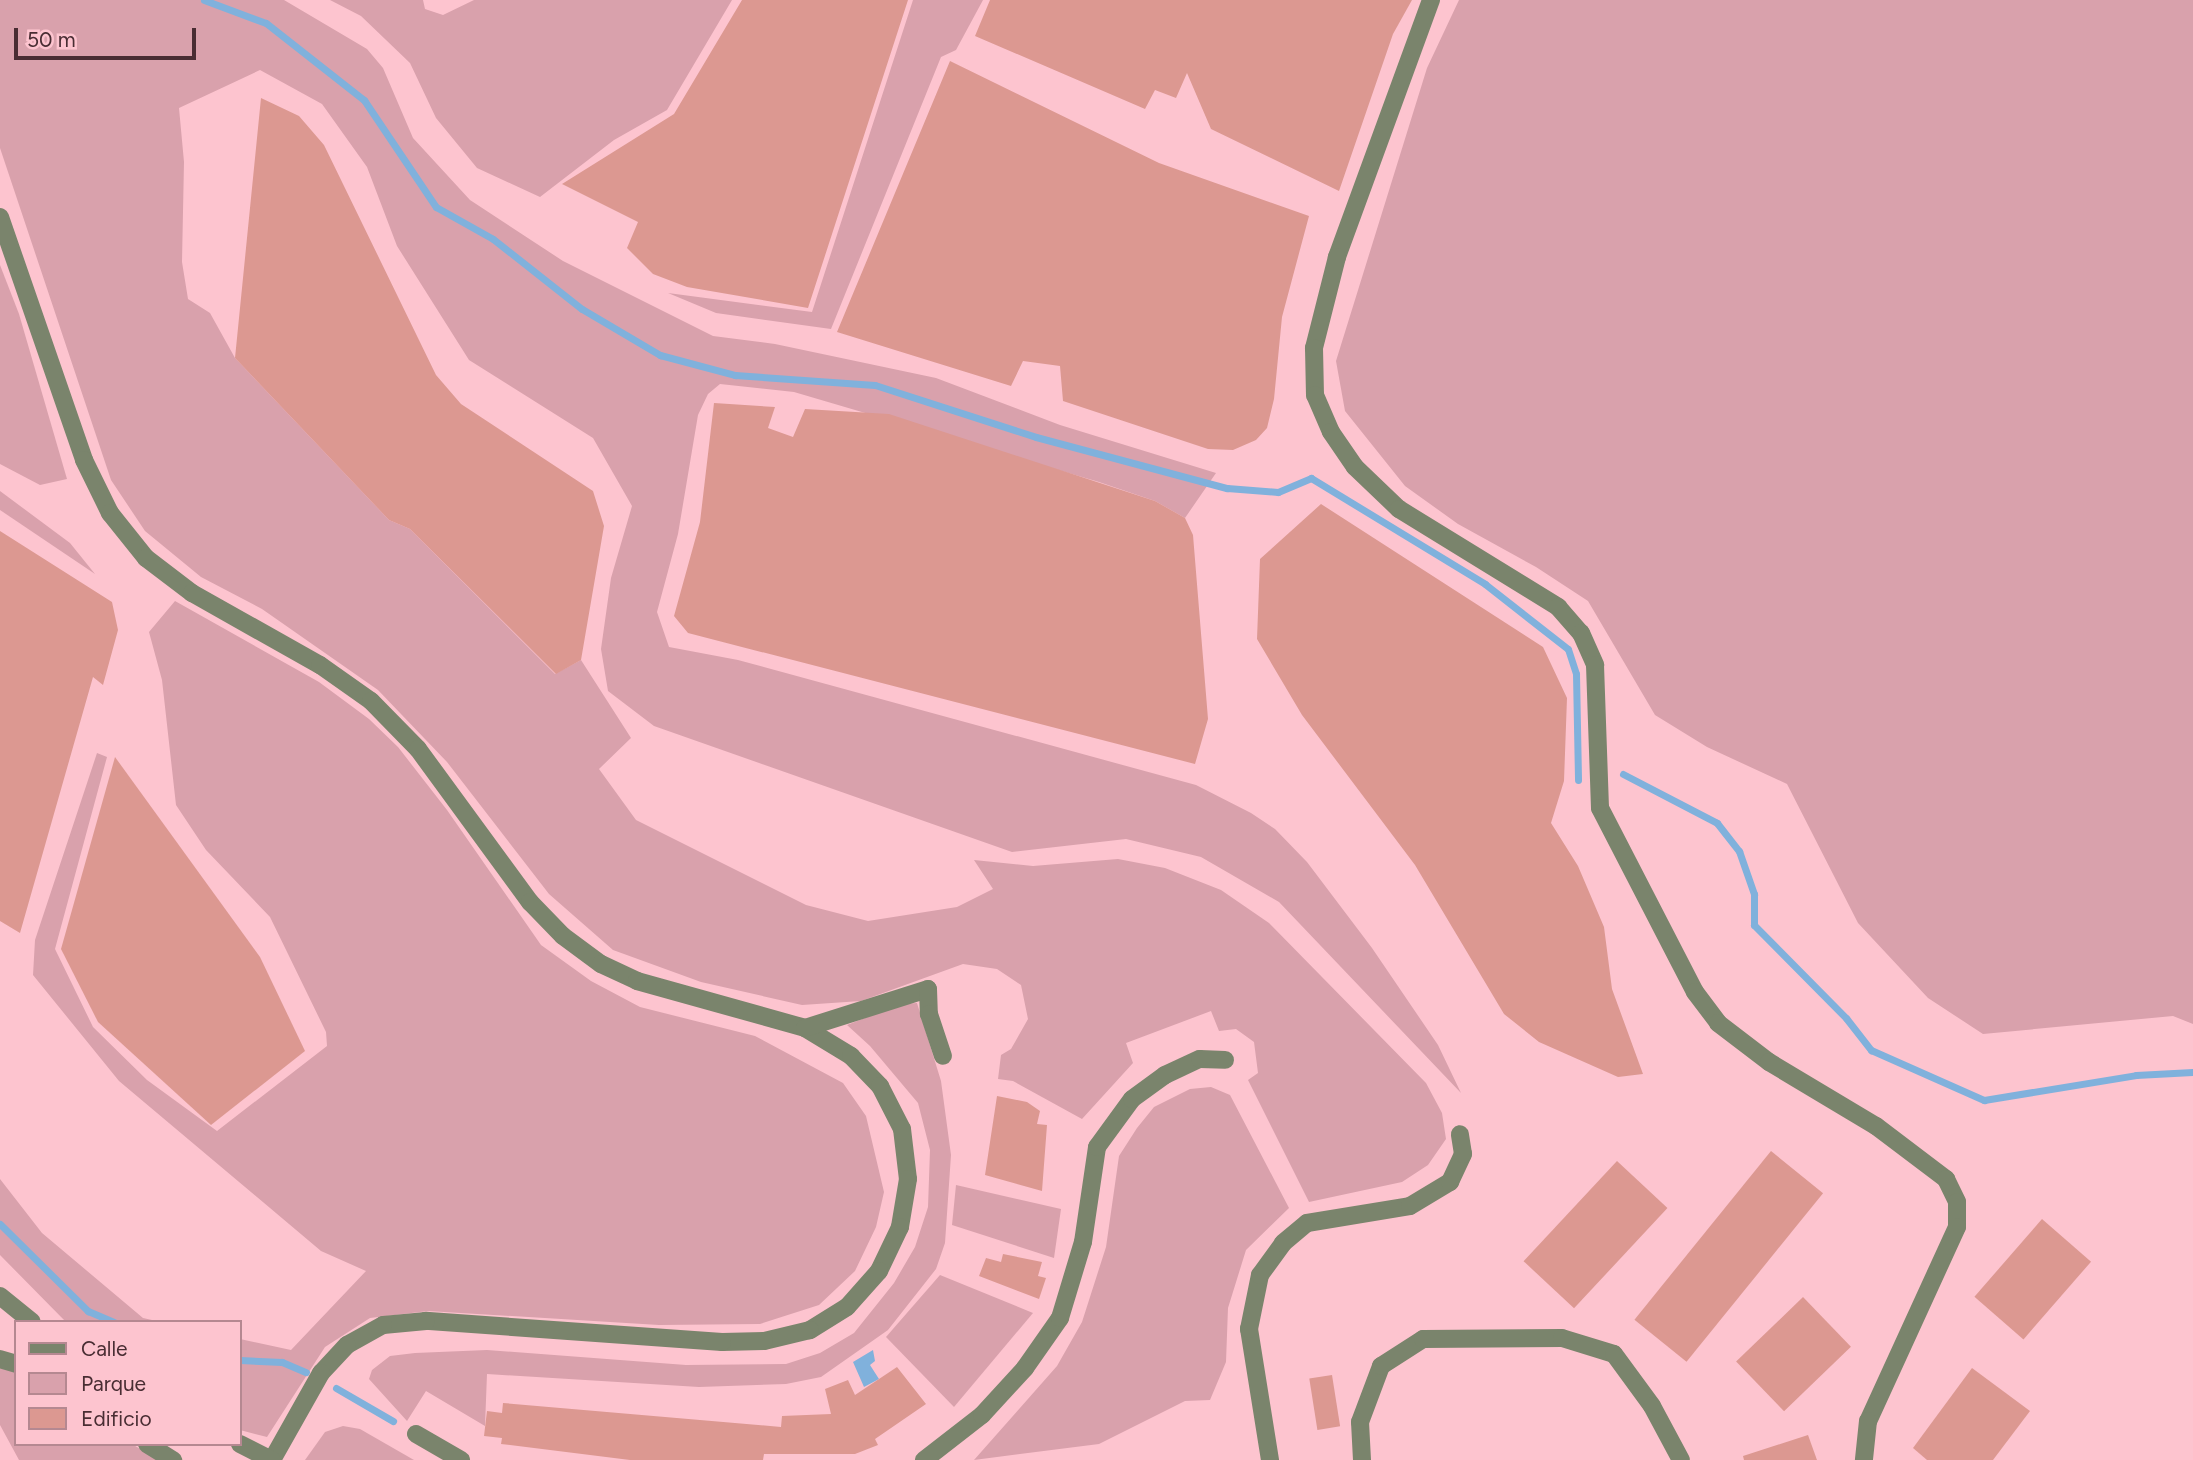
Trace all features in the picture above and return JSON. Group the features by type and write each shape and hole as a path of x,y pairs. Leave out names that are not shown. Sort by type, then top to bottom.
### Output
{"street":[{"path":"1430,0 1338,257 1314,348 1315,395 1331,432 1355,467 1399,509 1558,607 1581,633 1595,664 1600,808 1695,992 1718,1023 1769,1062 1876,1126 1945,1179 1957,1202 1957,1227 1868,1421 1864,1460"},
{"path":"0,217 84,460 110,513 146,558 192,593 320,666 371,701 418,748 530,902 563,936 601,964 637,981 805,1028 850,1056 880,1086 902,1129 908,1179 900,1227 879,1271 847,1307 810,1330 764,1341 723,1342 426,1321 383,1325 346,1345 321,1373 272,1460 242,1445"},
{"path":"805,1028 928,989 929,1014 943,1056"},
{"path":"924,1460 982,1415 1025,1368 1060,1318 1083,1242 1097,1147 1118,1118 1132,1100 1165,1075 1200,1059 1225,1060"},
{"path":"1270,1460 1249,1329 1260,1275 1283,1243 1307,1223 1410,1206 1450,1182 1462,1154 1460,1135"},
{"path":"0,1296 30,1320"},
{"path":"1362,1460 1360,1422 1381,1366 1423,1339 1562,1338 1614,1354 1652,1406 1681,1460"},
{"path":"416,1434 459,1460"},
{"path":"149,1446 173,1460"}],"green space":[{"path":"0,0 284,0 367,49 383,68 413,138 470,200 563,261 713,336 775,344 936,378 1060,425 1216,473 1185,518 1155,501 1099,482 794,392 720,384 708,394 698,415 678,534 657,612 669,647 738,660 1196,785 1251,813 1275,829 1307,862 1372,948 1438,1045 1461,1093 1279,902 1201,857 1126,839 1012,852 654,726 608,691 601,649 611,578 632,506 593,438 469,360 397,246 367,167 322,104 260,70 179,108 184,162 182,262 188,299 210,313 235,358 389,520 410,529 555,674 581,660 631,738 599,769 636,820 806,905 868,921 957,907 993,889 974,860 1033,866 1118,859 1165,868 1221,890 1269,923 1426,1083 1442,1113 1446,1139 1428,1165 1402,1182 1309,1202 1248,1080 1258,1073 1254,1042 1236,1029 1219,1031 1211,1011 1126,1043 1133,1063 1082,1119 1013,1081 998,1079 1001,1055 1011,1049 1028,1019 1021,985 997,969 963,964 861,1001 802,1005 701,982 613,950 549,894 447,762 378,690 262,609 201,577 145,531 111,480 0,148"},
{"path":"330,0 423,0 425,9 443,15 474,0 732,0 667,110 614,140 540,197 477,168 436,118 410,63 361,16"},
{"path":"913,0 983,0 956,50 941,57 831,329 716,313 668,293 812,312"},
{"path":"1459,0 2193,0 2193,1024 2173,1016 1983,1034 1928,998 1858,923 1787,784 1707,747 1655,715 1588,601 1536,567 1458,524 1405,486 1345,411 1336,361 1427,68"},
{"path":"0,265 19,314 67,479 40,485 0,464"},
{"path":"0,491 70,543 95,574 0,510"},
{"path":"175,601 319,682 369,719 398,747 447,810 541,945 591,981 640,1007 755,1036 843,1083 866,1116 884,1192 876,1227 855,1271 819,1305 760,1324 659,1325 428,1311 370,1318 325,1347 267,1437 242,1431 242,1339 291,1350 366,1271 321,1251 119,1081 33,975 35,940 97,753 107,757 55,949 93,1027 147,1080 217,1131 327,1046 326,1032 270,917 206,850 176,805 162,680 149,632"},
{"path":"917,1003 941,1081 951,1155 945,1243 936,1269 888,1330 821,1377 786,1384 699,1387 487,1374 485,1426 426,1391 407,1421 369,1379 372,1370 390,1356 487,1350 686,1365 786,1364 820,1353 854,1333 894,1283 915,1247 928,1207 930,1150 918,1103 870,1046 847,1025 901,1004"},
{"path":"1211,1087 1230,1095 1289,1208 1246,1250 1228,1308 1226,1362 1210,1400 1185,1401 1099,1444 974,1460 1057,1366 1082,1322 1106,1247 1119,1156 1154,1107 1190,1089"},
{"path":"0,1179 42,1233 143,1318 152,1320 64,1320 0,1255"},
{"path":"956,1185 1061,1209 1054,1258 952,1225"},
{"path":"940,1275 1033,1313 954,1407 886,1337"},
{"path":"0,1368 14,1372 14,1446 135,1446 158,1460 19,1460 0,1425"},
{"path":"343,1426 360,1429 414,1460 305,1460 325,1432"}],"water":[{"path":"873,1350 875,1361 870,1365 879,1379 864,1387 853,1362"}],"building":[{"path":"742,0 908,0 808,308 687,287 653,274 627,248 638,222 562,184 674,114"},
{"path":"990,0 1412,0 1393,34 1339,191 1211,129 1187,73 1176,98 1155,90 1145,109 975,36"},
{"path":"950,61 1159,163 1309,216 1282,317 1274,399 1267,428 1256,440 1233,450 1208,449 1063,401 1060,366 1023,361 1011,386 837,332"},
{"path":"261,98 299,116 324,145 436,375 461,404 593,491 604,526 581,660 556,674 410,529 389,520 235,358"},
{"path":"714,403 775,407 768,428 793,437 805,409 889,414 1155,501 1185,518 1193,535 1208,719 1195,764 688,633 674,616 700,522"},
{"path":"1321,504 1543,647 1567,698 1564,781 1551,823 1578,866 1604,927 1612,989 1643,1074 1618,1077 1539,1042 1504,1014 1415,865 1302,715 1257,639 1260,559"},
{"path":"0,531 112,602 118,630 103,685 93,677 20,933 0,921"},
{"path":"115,757 260,957 305,1051 211,1125 98,1022 61,949"},
{"path":"997,1096 1027,1102 1040,1111 1037,1124 1047,1125 1042,1191 985,1175"},
{"path":"1771,1151 1823,1193 1687,1362 1634,1320"},
{"path":"1617,1161 1667,1208 1574,1308 1524,1261"},
{"path":"2042,1219 2091,1262 2023,1339 1974,1297"},
{"path":"1003,1254 1042,1262 1038,1276 1046,1278 1039,1299 979,1276 986,1258 1001,1262"},
{"path":"1803,1297 1851,1347 1784,1411 1736,1362"},
{"path":"897,1367 926,1404 875,1439 878,1445 855,1454 764,1454 763,1460 630,1460 501,1444 502,1438 484,1436 487,1411 502,1413 503,1403 781,1427 782,1416 831,1414 825,1389 848,1380 855,1395"},
{"path":"1972,1368 2030,1411 1993,1460 1927,1460 1913,1448"},
{"path":"1332,1375 1340,1426 1317,1430 1309,1379"},
{"path":"1808,1435 1817,1460 1744,1460 1743,1456"}],"waterway":[{"path":"204,0 266,23 364,100 436,207 493,239 582,309 660,355 735,375 875,385 1036,437 1227,488 1278,492 1311,478 1485,584 1568,649 1576,674 1578,780"},
{"path":"1623,774 1717,823 1739,851 1754,894 1754,925 1846,1018 1871,1050 1984,1100 2136,1075 2193,1072"},
{"path":"0,1224 88,1311 109,1320"},
{"path":"242,1360 282,1362 306,1372"},
{"path":"336,1388 393,1421"}]}
